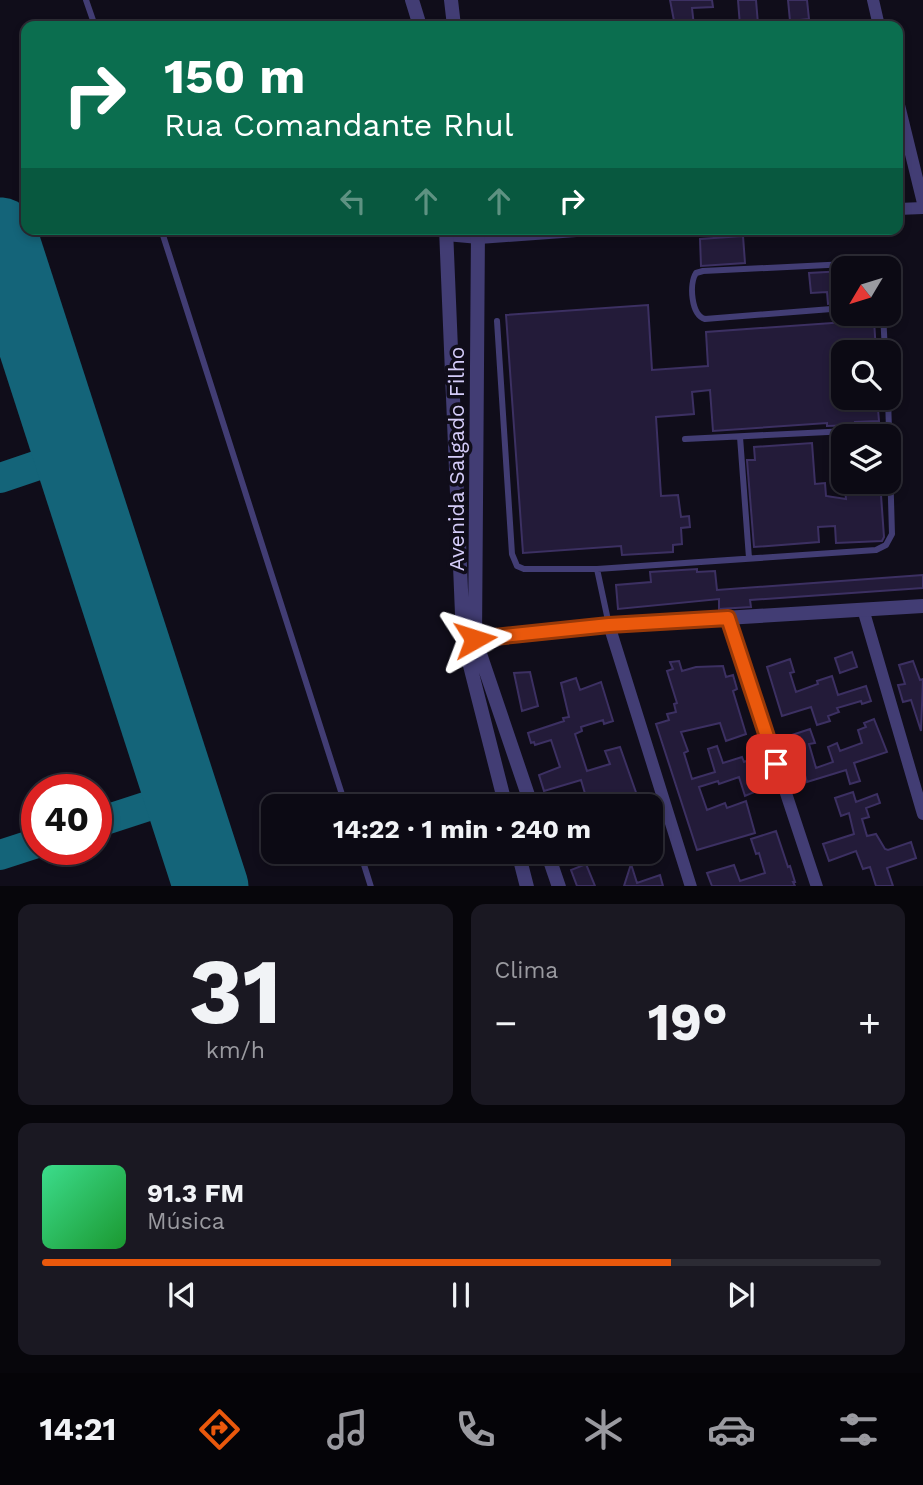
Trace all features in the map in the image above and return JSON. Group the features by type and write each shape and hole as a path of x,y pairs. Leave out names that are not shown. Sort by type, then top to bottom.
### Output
{"street":[{"path":"412,0 418,21"},
{"path":"452,0 454,21"},
{"path":"873,0 878,21"},
{"path":"903,123 923,205 903,208"},
{"path":"446,235 469,638 609,625 923,606"},
{"name":"Avenida Salgado Filho","path":"478,235 469,638 503,794"},
{"path":"863,609 923,814"},
{"path":"728,618 817,886"},
{"path":"609,625 691,886"},
{"name":"Avenida Salgado Filho","path":"469,638 527,794"},
{"path":"521,864 527,886"},
{"path":"551,864 559,886"}],"lane":[{"path":"86,0 93,21"},
{"path":"163,235 342,794"},
{"path":"831,265 703,271 696,273 692,279 695,311 699,317 705,319 831,309"},
{"path":"497,321 512,554 517,566 524,569 597,569 876,550 886,545 892,534 891,494"},
{"path":"685,439 831,432"},
{"path":"740,437 749,558"},
{"path":"597,569 609,625"},
{"path":"364,864 371,886"}],"building":[{"path":"670,0 712,0 713,7 692,8 693,21 674,21"},
{"path":"738,0 756,0 758,21 740,21"},
{"path":"788,0 807,0 809,19 790,21"},
{"path":"743,236 745,263 701,266 700,239"},
{"path":"831,272 831,304 828,304 827,292 811,293 809,273"},
{"path":"648,305 652,370 708,366 706,332 831,323 831,326 874,326 875,340 831,340 831,410 878,410 879,421 713,431 710,390 692,392 694,414 656,417 661,496 678,495 681,517 689,516 690,527 681,528 682,544 673,545 673,552 622,555 621,546 523,553 506,315"},
{"path":"812,443 815,484 825,483 826,496 846,499 845,494 881,494 882,541 836,543 835,526 818,527 819,542 754,547 747,460 755,460 754,447"},
{"path":"697,569 697,572 715,571 717,590 923,575 923,588 750,600 751,607 719,609 719,599 618,609 616,585 651,582 650,572"},
{"path":"852,652 857,667 840,673 835,658"},
{"path":"790,659 794,672 790,673 796,692 832,676 838,695 866,686 871,701 837,708 839,712 828,716 830,721 817,725 811,707 782,716 767,667"},
{"path":"679,661 682,671 696,667 723,666 726,677 733,675 737,689 733,691 746,734 726,741 720,723 681,732 688,751 684,753 692,779 715,772 708,749 717,746 723,763 742,757 744,762 754,758 764,788 745,796 739,777 699,787 707,810 725,803 727,808 746,801 755,833 697,850 656,724 669,720 667,714 676,712 674,704 677,703 667,671 673,669 670,662"},
{"path":"913,661 920,680 923,679 921,731 911,700 903,702 898,685 905,684 899,665"},
{"path":"530,672 538,706 522,711 514,673"},
{"path":"576,678 580,690 601,682 613,721 604,724 603,720 581,727 582,731 575,734 587,771 610,764 605,751 620,747 637,794 585,794 581,780 544,791 539,775 560,767 551,740 535,745 534,742 531,743 528,733 569,717 561,683"},
{"path":"874,719 887,752 854,763 860,781 850,784 846,770 807,782 789,736 810,729 815,743 809,744 816,768 833,762 828,747 837,743 840,751 862,743 858,730 866,727 864,723"},
{"path":"853,792 856,802 877,794 880,803 866,808 869,817 862,819 867,836 876,834 888,850 911,842 916,858 887,868 893,886 876,886 870,867 863,869 856,851 829,861 823,844 854,834 849,813 841,816 835,798"},
{"path":"776,831 795,886 712,886 707,873 734,865 740,881 765,873 751,839"},
{"path":"586,864 595,886 577,886 571,870"},
{"path":"631,864 637,883 660,875 663,886 624,886"}],"taxiway":[{"path":"0,478 71,454"},
{"path":"112,818 182,795"},
{"path":"0,855 21,848"}],"runway":[{"path":"0,235 211,886"}],"route":[{"path":"475,639 609,625 728,618 776,764"}]}
